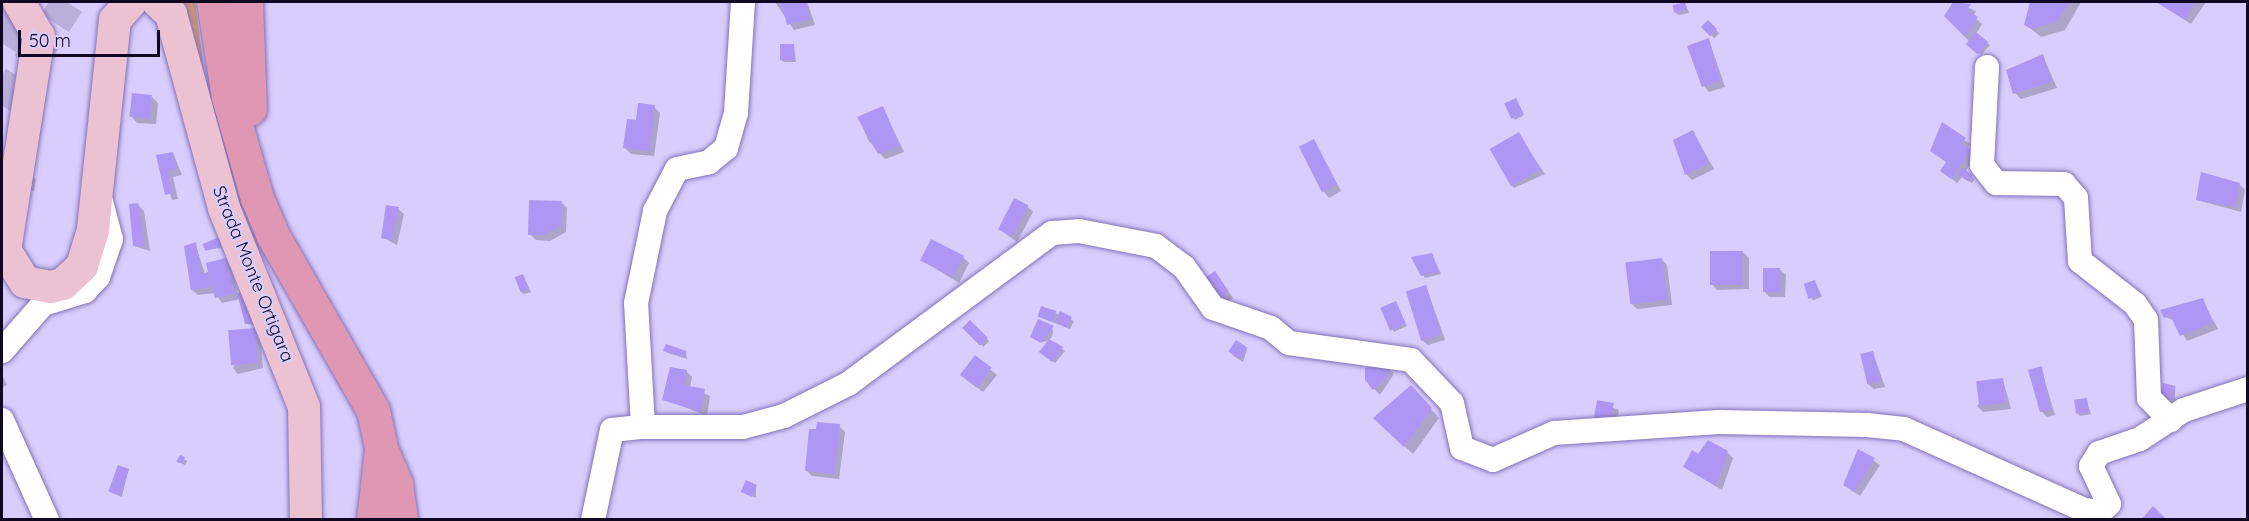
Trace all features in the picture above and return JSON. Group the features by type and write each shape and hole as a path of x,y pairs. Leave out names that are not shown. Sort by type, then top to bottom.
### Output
{"highway":[{"path":"213,2 234,123 257,198 272,234 366,389 381,449 396,484 401,519"},
{"path":"224,2 224,68"},
{"path":"246,2 257,198"},
{"path":"373,519 381,449"}],"main road":[{"path":"19,2 39,36 5,250 15,274 38,287 74,276 86,253 99,193 116,20 131,2"},
{"name":"Strada Monte Ortigara","path":"158,2 171,14 224,208 304,407 306,519"}],"street":[{"path":"643,427 636,303 640,266 655,211 677,170 709,162 726,148 736,113 744,2"},
{"path":"1987,67 1982,165 1996,183 2064,184 2076,198 2080,261 2135,304 2146,320 2149,399 2171,420"},
{"path":"2,351 43,304 85,291 98,277 111,238 99,193"},
{"path":"593,519 612,430 643,427 743,427 784,416 848,384 1052,233 1079,231 1156,246 1184,267 1213,308 1271,328 1288,343 1411,360 1452,403 1462,448 1493,460 1554,434 1719,422 1867,425 1904,429 2084,510 2100,512 2109,504 2091,466 2099,453 2140,439 2171,420 2247,389"},
{"path":"2,420 47,519"}],"shaded area":[{"path":"174,2 195,2 213,138"}],"building":[{"path":"773,2 806,2 810,19 787,25 781,3"},
{"path":"1685,2 1687,10 1674,13 1672,5"},
{"path":"1953,2 1971,4 1967,10 1978,17 1965,37 1944,16"},
{"path":"2030,2 2070,2 2056,22 2031,29 2024,25"},
{"path":"2156,2 2194,2 2185,20"},
{"path":"1708,20 1717,29 1710,36 1701,27"},
{"path":"1976,32 1988,42 1978,55 1966,44"},
{"path":"1709,38 1720,81 1702,87 1687,46"},
{"path":"780,44 794,44 794,60 780,60"},
{"path":"2043,54 2052,82 2013,94 2006,70"},
{"path":"132,93 152,95 149,119 129,117"},
{"path":"1516,98 1523,113 1511,119 1504,103"},
{"path":"638,103 655,105 649,151 623,148 627,119 636,120"},
{"path":"883,106 900,146 878,154 857,117"},
{"path":"1942,122 1966,138 1962,143 1971,150 1951,179 1940,171 1946,162 1930,151"},
{"path":"1693,130 1709,163 1685,175 1673,140"},
{"path":"1519,132 1540,169 1511,186 1490,149"},
{"path":"1314,139 1337,184 1322,192 1299,147"},
{"path":"173,152 177,169 168,171 173,193 165,195 156,155"},
{"path":"1962,168 1973,175 1969,182 1958,175"},
{"path":"2201,172 2240,183 2235,207 2196,200"},
{"path":"1014,198 1028,205 1012,236 998,229"},
{"path":"529,200 562,201 561,226 544,235 528,235"},
{"path":"138,203 145,246 133,246 129,204"},
{"path":"386,205 399,207 392,240 381,238"},
{"path":"223,235 226,245 205,251 203,244"},
{"path":"931,239 964,256 953,277 920,260"},
{"path":"196,242 201,274 208,272 211,287 191,290 184,246"},
{"path":"1710,251 1743,251 1743,285 1710,285"},
{"path":"1432,253 1439,272 1421,276 1411,257"},
{"path":"226,258 235,293 215,298 206,263"},
{"path":"1662,258 1667,300 1630,304 1625,263"},
{"path":"1763,268 1780,268 1780,292 1763,292"},
{"path":"1215,271 1229,292 1215,301 1201,281"},
{"path":"523,274 529,289 521,292 515,277"},
{"path":"1815,280 1820,295 1809,299 1804,284"},
{"path":"1426,285 1441,335 1421,341 1406,291"},
{"path":"246,291 254,322 245,324 237,293"},
{"path":"2203,298 2213,323 2180,336 2170,315 2164,318 2160,310"},
{"path":"1396,301 1406,324 1390,331 1380,308"},
{"path":"1041,306 1056,311 1053,321 1038,316"},
{"path":"1060,311 1072,317 1067,328 1056,322"},
{"path":"1038,319 1054,326 1041,343 1030,337"},
{"path":"970,320 988,338 980,345 962,328"},
{"path":"255,328 258,363 231,365 228,330"},
{"path":"1049,339 1063,347 1052,362 1039,352"},
{"path":"1236,340 1248,348 1240,359 1228,352"},
{"path":"666,344 686,351 685,357 663,351"},
{"path":"1873,351 1880,381 1867,384 1860,354"},
{"path":"975,355 992,368 977,388 960,375"},
{"path":"1383,361 1388,376 1373,390 1365,380 1365,368"},
{"path":"2042,366 2050,410 2040,412 2028,370"},
{"path":"670,367 687,370 684,385 705,389 701,412 662,400"},
{"path":"2003,378 2006,403 1979,406 1976,381"},
{"path":"2163,383 2176,386 2173,400 2160,397"},
{"path":"1411,385 1432,408 1404,447 1373,418"},
{"path":"2087,398 2089,412 2076,414 2074,400"},
{"path":"1597,400 1614,403 1610,427 1593,424"},
{"path":"817,422 840,424 834,474 805,471 809,429 816,429"},
{"path":"1708,440 1728,451 1716,486 1683,467 1692,450 1698,454"},
{"path":"1858,449 1875,458 1854,492 1843,485"},
{"path":"180,455 185,457 182,463 176,462"},
{"path":"118,465 129,469 120,495 108,491"},
{"path":"746,480 757,485 752,497 741,492"},
{"path":"2153,506 2167,520 2141,520"}],"tunnel":[{"path":"2,43 28,2"},
{"path":"2,105 68,2"}]}
